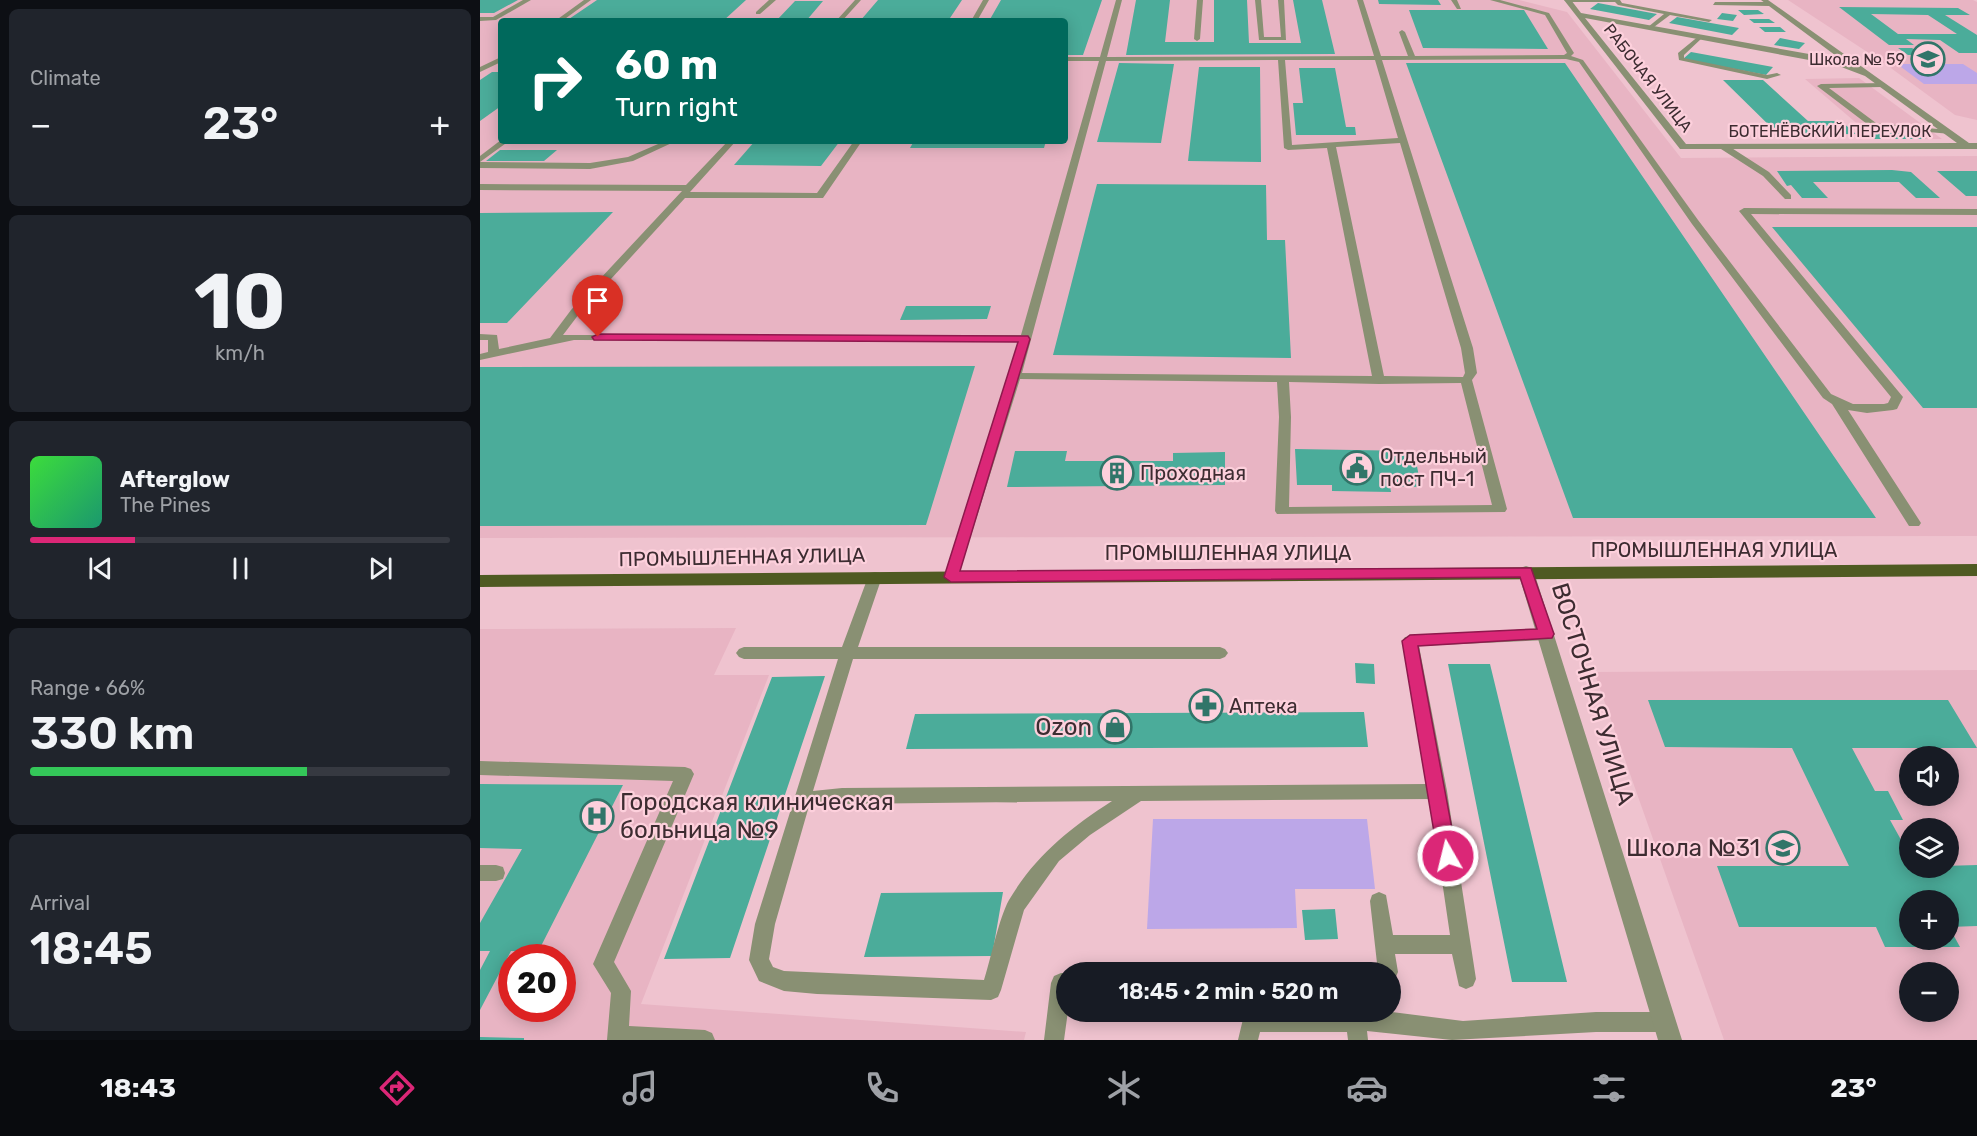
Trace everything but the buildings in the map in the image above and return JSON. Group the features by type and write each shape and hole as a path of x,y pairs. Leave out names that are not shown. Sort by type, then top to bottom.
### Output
{"main road":[{"name":"ПРОМЫШЛЕННАЯ УЛИЦА","path":"480,581 1977,570"}],"street":[{"name":"РАБОЧАЯ УЛИЦА","path":"1567,0 1683,147"},
{"path":"1767,2 1948,132 1972,146"},
{"path":"1578,15 1819,59 1866,74"},
{"name":"БОТЕНЁВСКИЙ ПЕРЕУЛОК","path":"1683,147 1972,146"},
{"name":"ВОСТОЧНАЯ УЛИЦА","path":"1526,572 1668,1031"}],"lane":[{"path":"480,19 494,19 528,0"},
{"path":"562,18 588,0"},
{"path":"758,13 773,0"},
{"path":"842,18 858,0"},
{"path":"976,18 986,0"},
{"path":"951,577 1015,376 1062,214 1119,0"},
{"path":"1197,39 1200,0"},
{"path":"1258,0 1261,39 1284,39 1281,0"},
{"path":"1015,376 1466,380 1471,374 1467,348 1360,0"},
{"path":"1454,0 1459,8"},
{"path":"1493,0 1547,14 1571,53 1566,57"},
{"path":"1567,0 1617,0 1620,4 1709,20"},
{"path":"1715,4 1767,2"},
{"path":"1650,28 1669,13"},
{"path":"1402,32 1412,58"},
{"path":"1700,37 1680,54 1681,59 1767,77 1777,75"},
{"path":"1068,59 1566,57 1581,61 1599,83 1702,231 1820,387 1837,403 1914,523"},
{"path":"1281,59 1288,147 1403,140"},
{"path":"480,70 498,62"},
{"path":"1882,85 1821,86 1874,125 1948,132"},
{"path":"480,160 501,144"},
{"path":"480,165 590,166 630,159 665,144"},
{"path":"554,340 575,312 729,144"},
{"path":"480,188 820,196 856,144"},
{"path":"1331,145 1379,381"},
{"path":"1724,147 1766,174 1788,197"},
{"path":"1837,403 1855,409 1878,410 1893,406 1897,398 1744,211 1977,212"},
{"path":"480,337 493,337 494,354"},
{"path":"480,357 574,337 1024,339"},
{"path":"1283,380 1285,417 1282,511 1500,509 1480,424 1466,380"},
{"path":"875,577 848,653 765,924 759,960 766,974 784,981 817,984 991,990 1016,906 1053,855 1084,829 1139,793"},
{"path":"1466,979 1438,791 1410,641 1547,634"},
{"path":"744,653 1220,653"},
{"path":"480,768 685,774 603,964 621,991 617,1038 705,1040"},
{"path":"802,799 842,796 1438,791"},
{"path":"1379,901 1387,962"},
{"path":"1384,945 1460,944"},
{"path":"1054,1040 1056,1022"},
{"path":"1248,1040 1251,1022"},
{"path":"1307,1022 1357,1030 1463,1031 1596,1022 1668,1031"}],"shaded area":[{"path":"480,0 1519,0 1567,12 1681,158 1977,156 1977,536 480,538"},
{"name":"Школа № 59","path":"1788,0 1973,0 1977,2 1977,120 1955,115 1884,63"},
{"path":"1897,64 1963,64 1977,73 1977,84 1924,84"},
{"path":"1859,78 1942,139 1875,139 1805,79"},
{"name":"Городская клиническая больница №9","path":"736,628 714,675 769,675 641,1004 1026,1032 1024,1040 480,1040 480,629"},
{"name":"Школа №31","path":"1977,670 1977,1040 1724,1040 1594,672"},
{"path":"1153,819 1367,819 1375,889 1295,889 1297,928 1147,929"}],"place":[{"name":"Школа № 59","path":"1928,59"},
{"name":"Отдельный пост ПЧ-1","path":"1357,468"},
{"name":"Проходная","path":"1117,473"},
{"name":"Аптека","path":"1206,706"},
{"name":"Ozon","path":"1115,727"},
{"name":"Городская клиническая больница №9","path":"597,816"},
{"name":"Школа №31","path":"1783,848"}],"route":[{"path":"598,337 1024,339 1015,376 951,577 1526,572 1547,634 1410,641 1448,856"}]}
